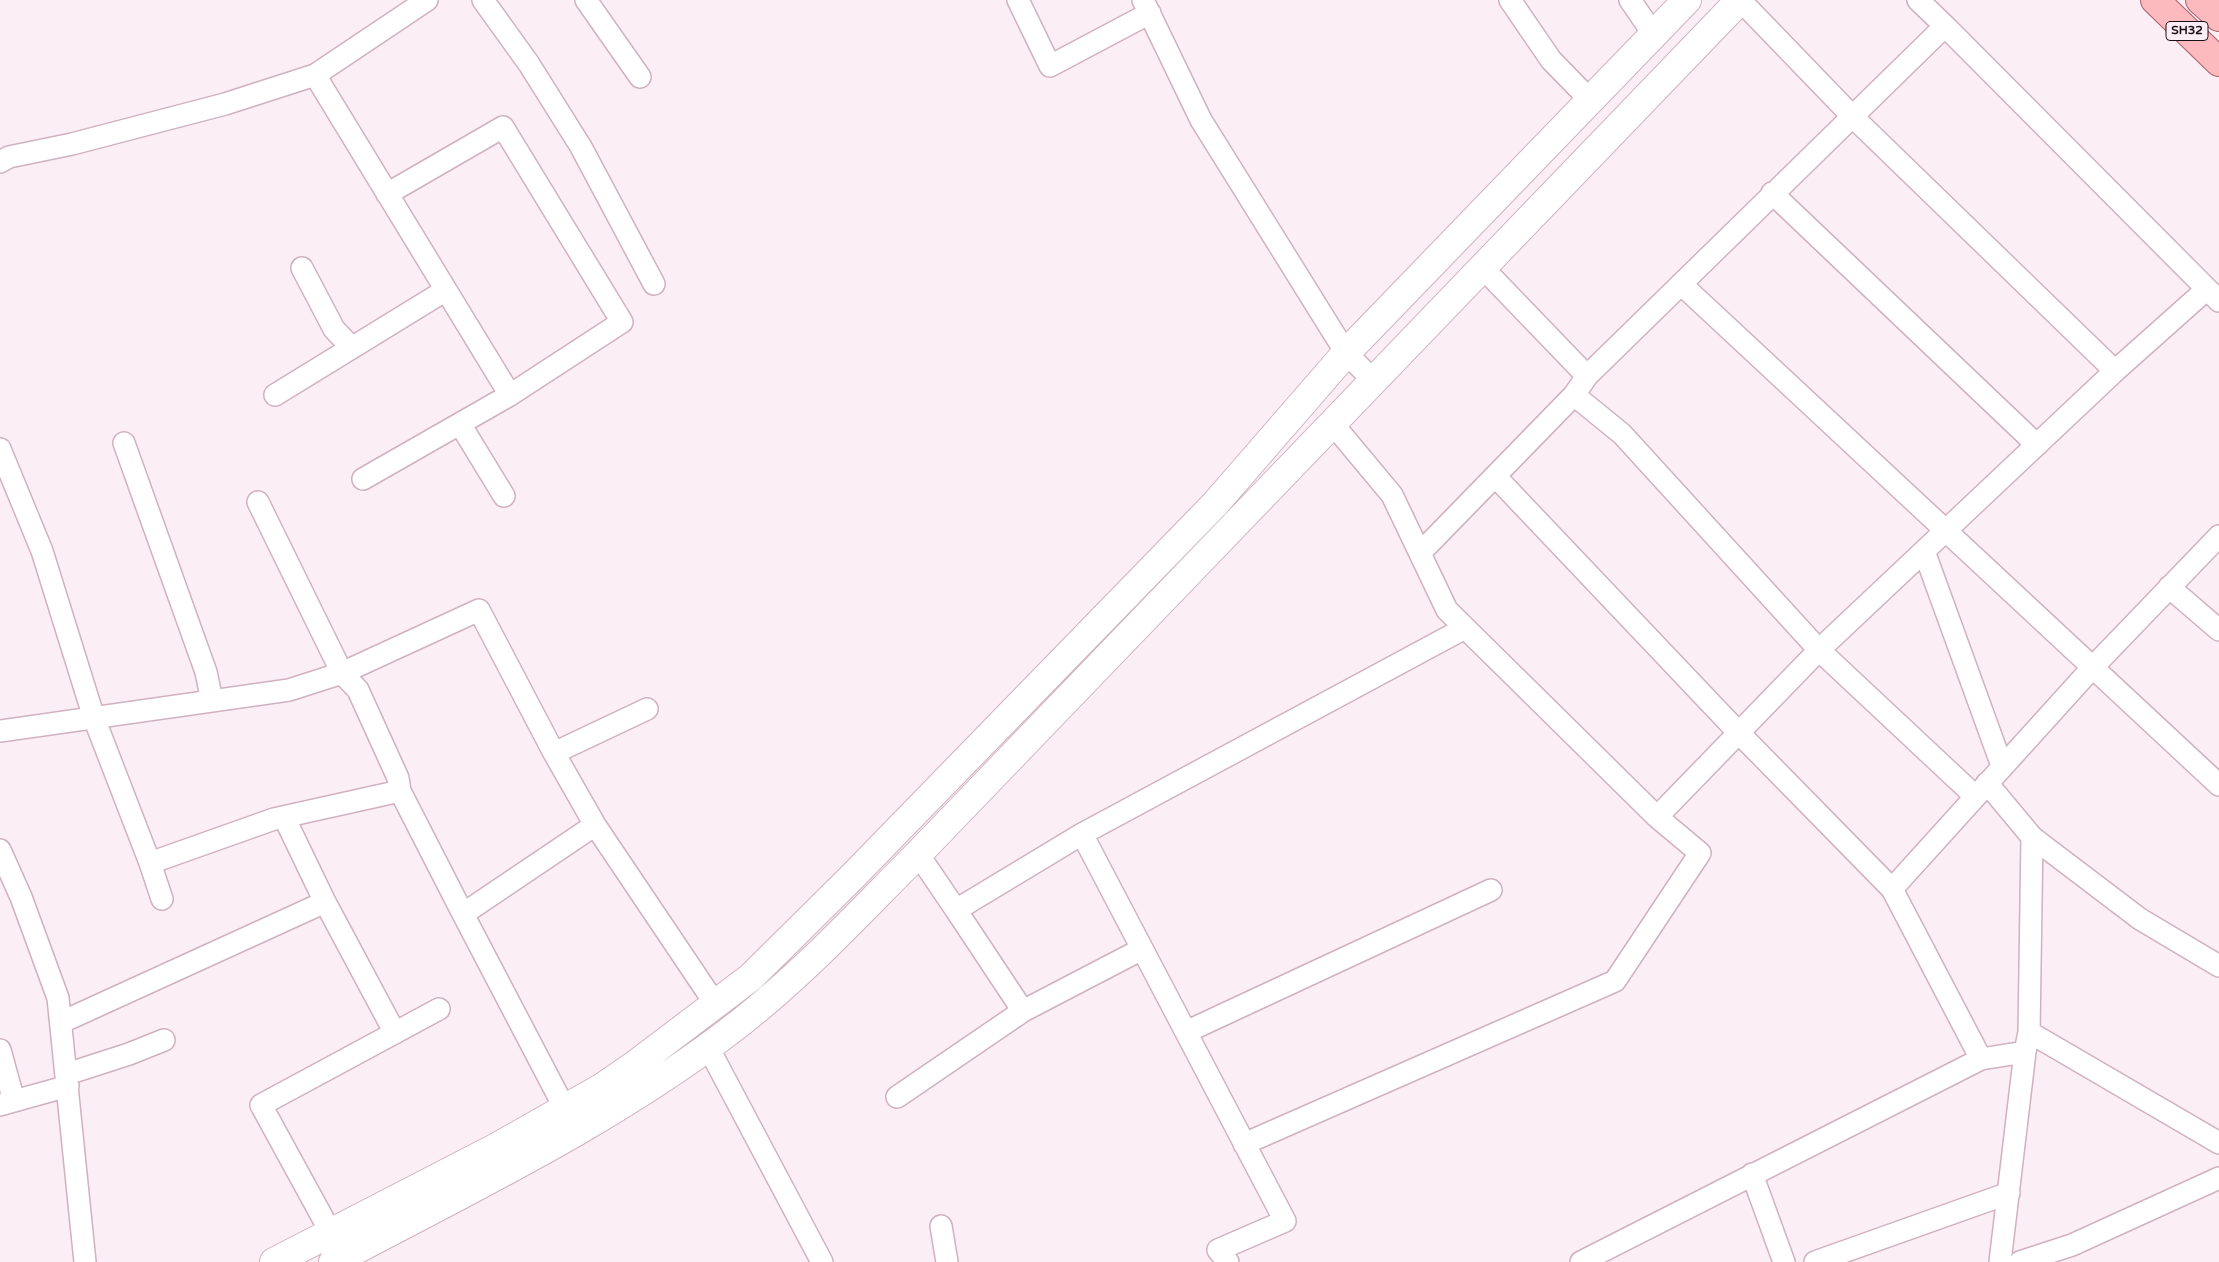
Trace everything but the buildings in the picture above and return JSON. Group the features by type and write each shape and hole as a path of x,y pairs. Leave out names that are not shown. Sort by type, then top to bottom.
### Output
{"main road":[{"name":"SH32","path":"2155,0 2215,51"},
{"path":"2200,0 2219,17"}],"street":[{"path":"0,162 9,157 72,144 225,104 316,75 403,7 427,0"},
{"path":"483,0 528,64 581,147 654,284"},
{"path":"586,0 640,77"},
{"path":"1018,0 1050,66 1146,6 1201,120 1346,353 1373,380"},
{"path":"1510,0 1552,60 1590,100"},
{"path":"1630,0 1654,34"},
{"path":"274,1262 495,1148 565,1108 636,1064 716,1005 774,955 1208,511 1346,353 1687,0"},
{"path":"333,1262 558,1142 622,1105 708,1047 798,974 918,854 1740,0 1853,116 2116,371"},
{"path":"1657,817 1819,650 1924,551 2116,371 2213,295 1918,0"},
{"path":"1420,553 1574,395 1587,376 1772,193 1945,26"},
{"path":"316,75 510,395"},
{"path":"363,479 510,395 622,322 503,127 387,194"},
{"path":"1772,193 2037,445"},
{"path":"1482,267 1587,376"},
{"path":"302,268 334,328 352,348"},
{"path":"1681,284 2219,785"},
{"path":"275,395 446,290"},
{"path":"1574,395 1622,434 1819,650 1981,789 2032,837 2140,918 2219,966"},
{"path":"1244,1144 1615,981 1700,853 1657,817 1447,610 1392,495 1332,423"},
{"path":"460,424 504,496"},
{"path":"124,443 206,672 212,701"},
{"path":"0,450 42,551 94,718 162,899"},
{"path":"1495,476 1738,732 1892,889 1980,1060"},
{"path":"258,502 342,673 358,690 398,778 400,791 565,1108"},
{"path":"1892,889 2092,668 2219,536"},
{"path":"1924,551 2002,766"},
{"path":"2169,587 2219,630"},
{"path":"0,731 289,690 342,673 479,610 554,753 595,825 716,1005"},
{"path":"956,910 1082,834 1464,628"},
{"path":"554,753 647,709"},
{"path":"150,863 257,824 400,791"},
{"path":"284,817 325,902 395,1033"},
{"path":"463,914 595,825"},
{"path":"1082,834 1285,1221 1218,1250 1228,1262"},
{"path":"2000,1262 2027,1042 2032,837"},
{"path":"0,850 21,896 53,982 62,1022 78,1209 85,1262"},
{"path":"918,854 1023,1011"},
{"path":"1186,1032 1491,890"},
{"path":"62,1022 325,902"},
{"path":"897,1097 1023,1011 1142,949"},
{"path":"331,1233 261,1105 439,1009"},
{"path":"0,1050 7,1102 67,1080 164,1040"},
{"path":"1581,1262 1980,1060 2027,1042 2219,1142"},
{"path":"708,1047 822,1262"},
{"path":"1752,1174 1784,1262"},
{"path":"2020,1262 2076,1254 2219,1178"},
{"path":"1815,1262 2009,1193"},
{"path":"941,1226 948,1262"}]}
